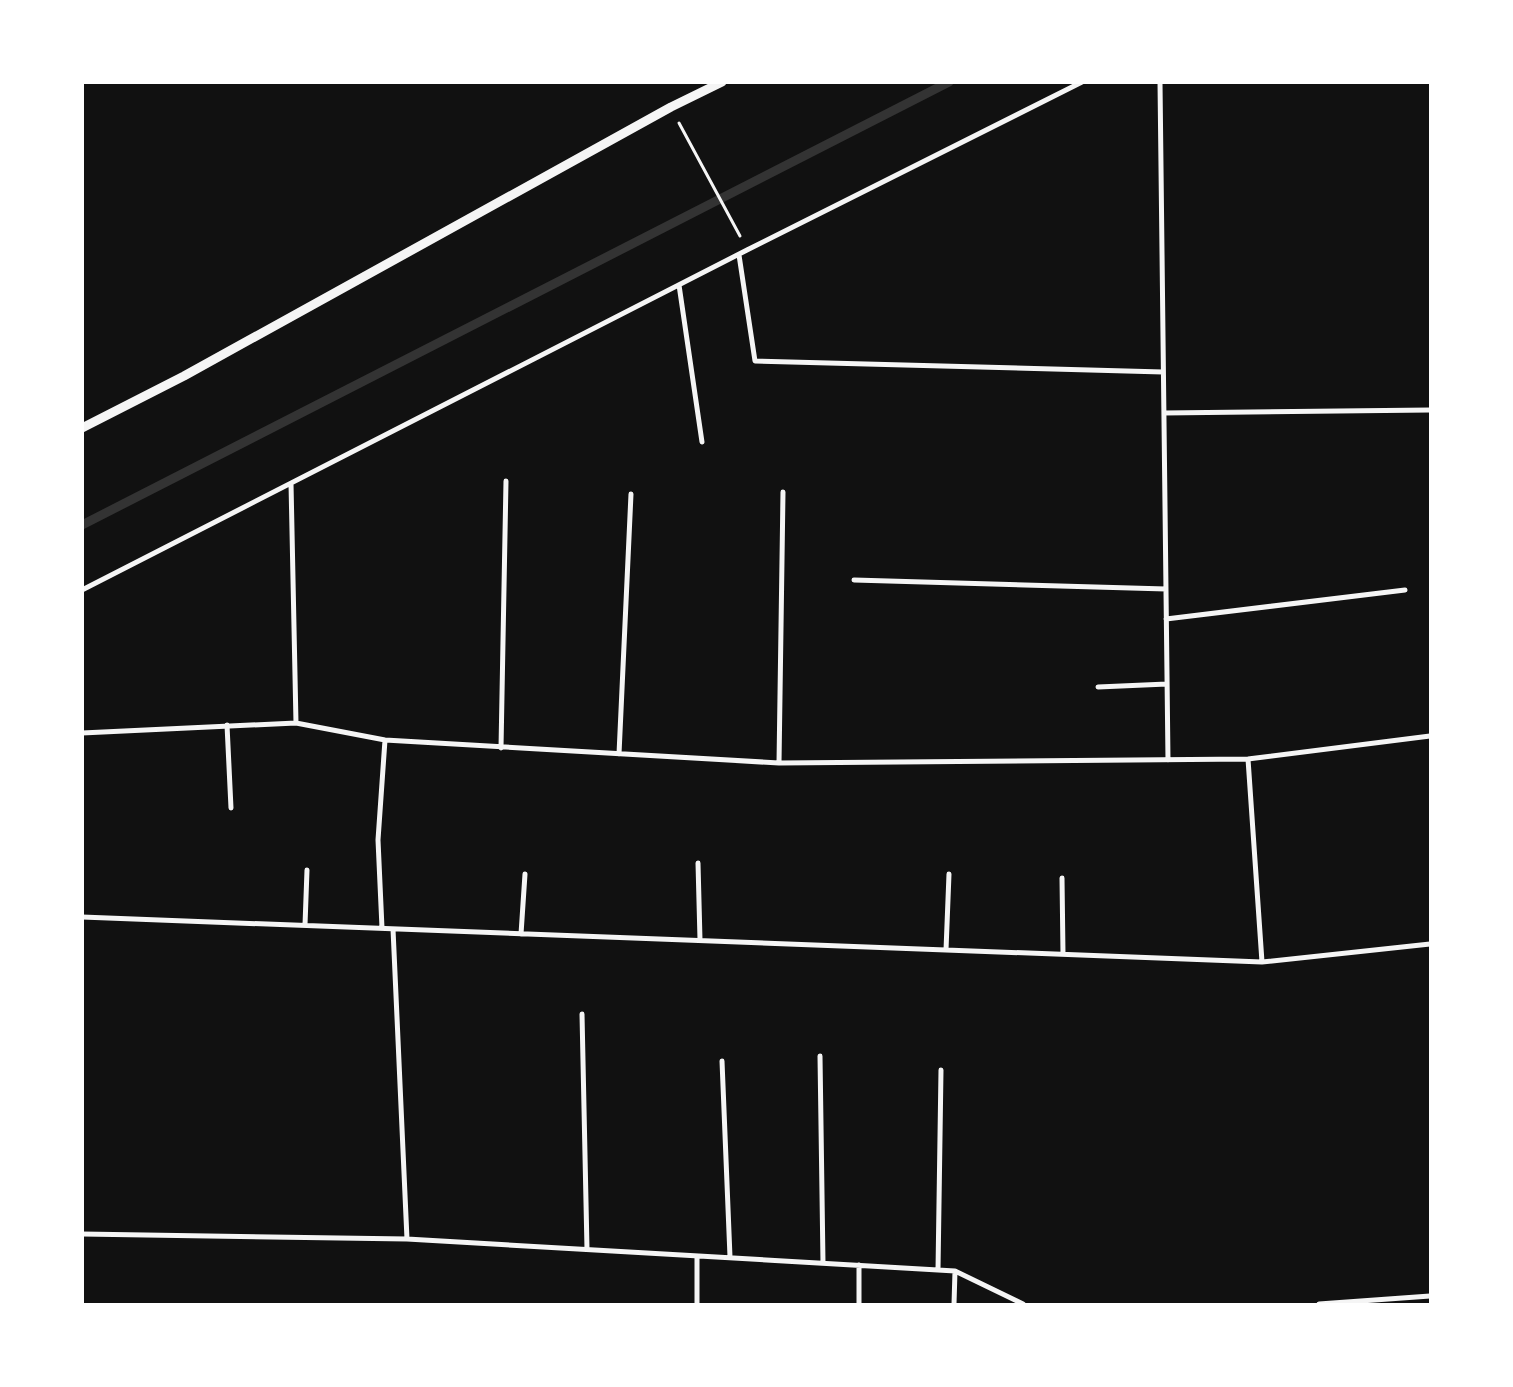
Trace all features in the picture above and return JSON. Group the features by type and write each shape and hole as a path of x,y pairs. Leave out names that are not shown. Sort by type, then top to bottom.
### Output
{"street":[{"path":"82,428 184,376 671,107 722,82"},
{"path":"82,590 747,250 1082,82"},
{"path":"1160,82 1168,760"},
{"path":"738,255 755,361 1163,372"},
{"path":"679,285 702,442"},
{"path":"1164,413 1428,410"},
{"path":"501,748 506,481"},
{"path":"291,483 296,724"},
{"path":"779,764 783,492"},
{"path":"619,754 631,494"},
{"path":"854,580 1166,589"},
{"path":"1166,619 1406,590"},
{"path":"1098,687 1167,684"},
{"path":"82,733 227,725 296,724 385,740 779,764 1248,759 1430,736"},
{"path":"227,725 231,808"},
{"path":"382,928 378,840 385,740"},
{"path":"1248,759 1262,962"},
{"path":"698,863 700,940"},
{"path":"305,925 307,870"},
{"path":"522,934 524,874"},
{"path":"946,950 949,874"},
{"path":"1062,878 1063,954"},
{"path":"82,917 1262,962 1430,944"},
{"path":"393,929 407,1239"},
{"path":"582,1014 587,1249"},
{"path":"820,1056 823,1263"},
{"path":"722,1061 730,1257"},
{"path":"938,1270 941,1070"},
{"path":"82,1234 407,1239 954,1271 1022,1304"},
{"path":"697,1256 697,1304"},
{"path":"859,1265 859,1304"},
{"path":"954,1271 954,1304"},
{"path":"1319,1304 1430,1296"}],"path":[{"path":"671,107 747,250"}],"waterway":[{"path":"82,525 949,82"}]}
